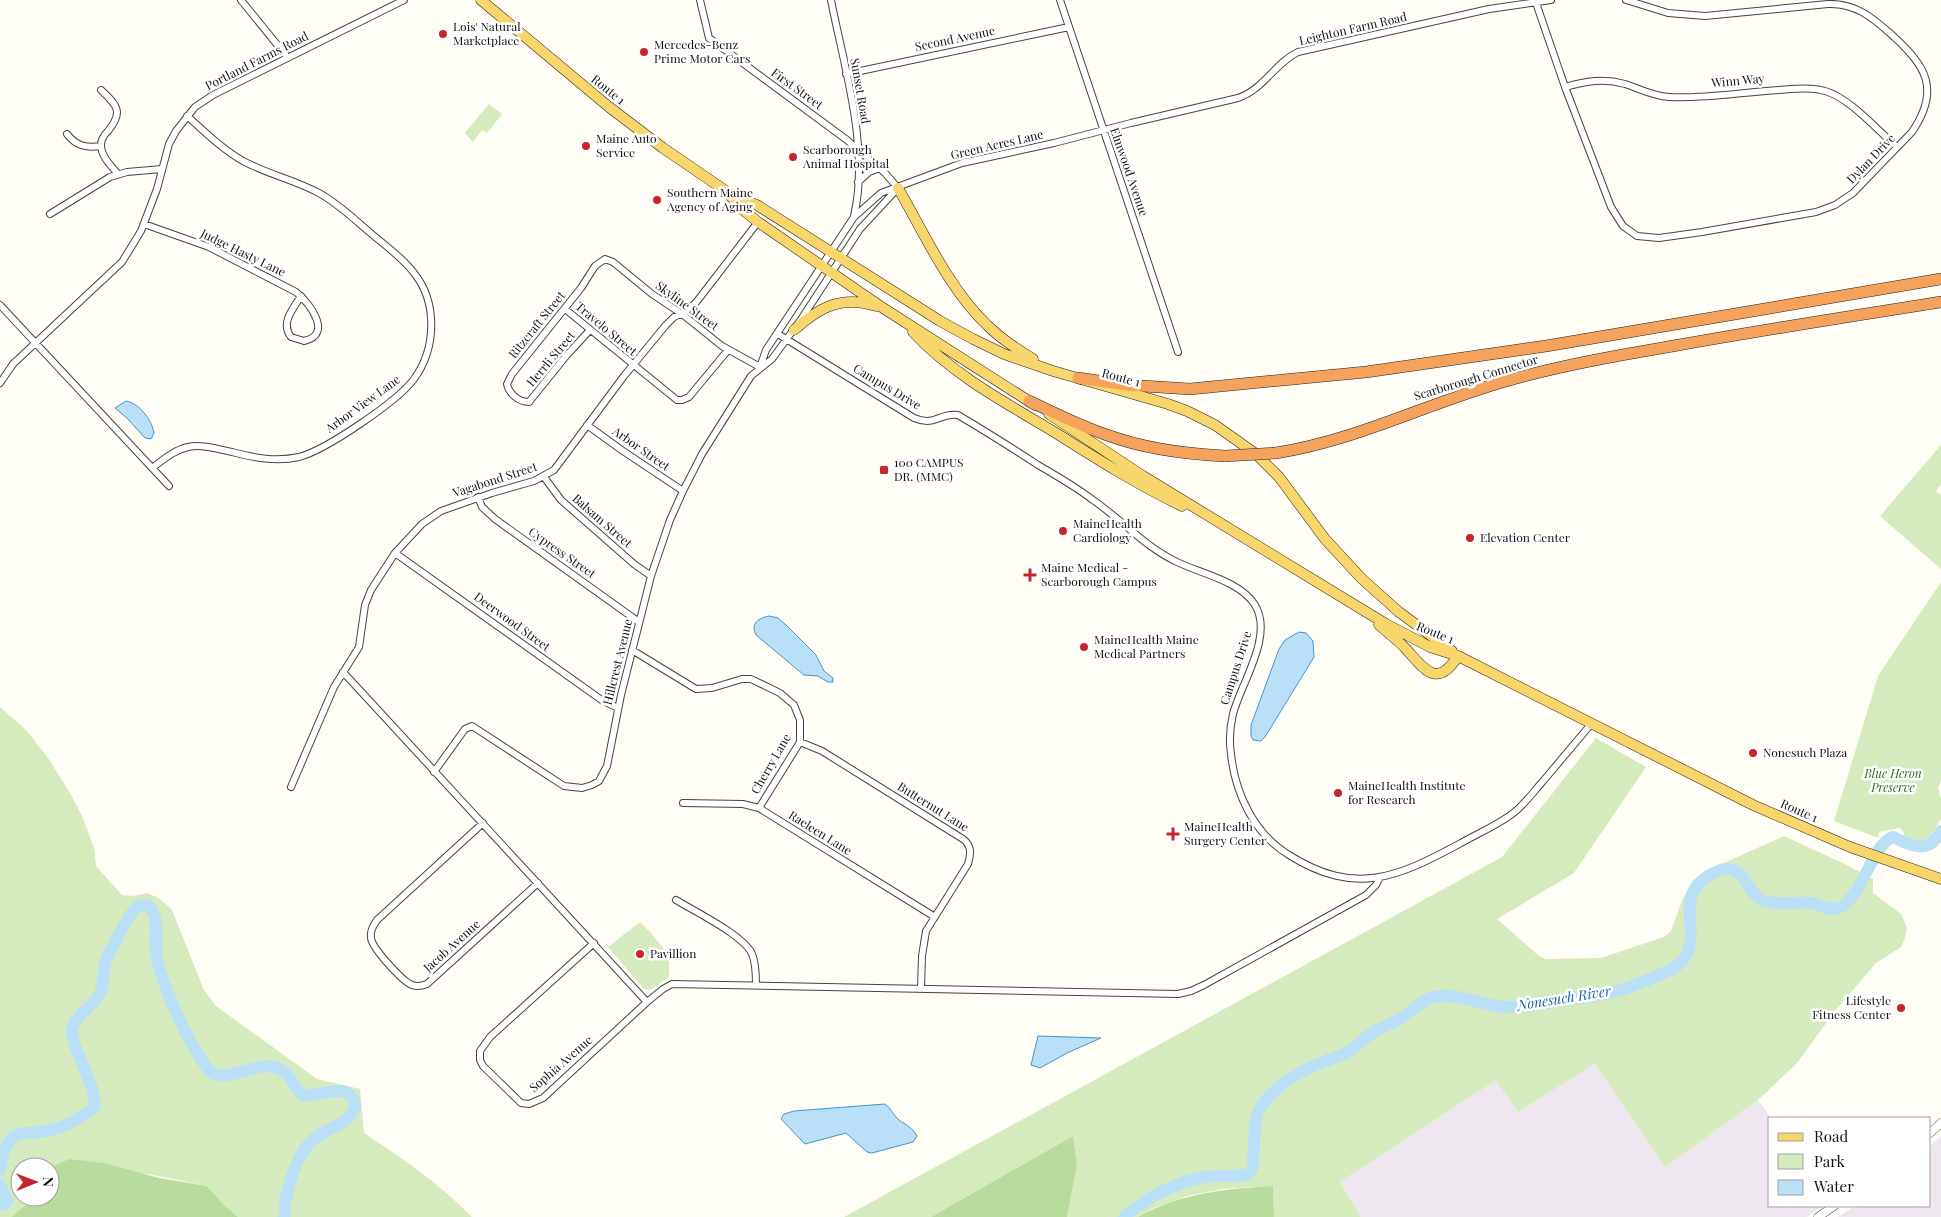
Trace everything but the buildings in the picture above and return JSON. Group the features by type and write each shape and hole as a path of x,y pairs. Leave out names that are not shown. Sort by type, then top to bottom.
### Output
{"highway":[{"name":"Scarborough Connector","path":"1078,378 1127,385 1190,389 1366,372 1546,346 1941,279"},
{"name":"Scarborough Connector","path":"1029,401 1098,432 1133,443 1175,452 1225,456 1276,453 1311,447 1344,438 1463,394 1544,371 1733,335 1941,302"}],"main road":[{"name":"Route 1","path":"481,0 609,107 663,148 726,191 758,205 940,321 1004,354 1053,371 1187,410 1229,434 1256,454 1279,477 1325,538 1362,579 1399,612 1458,656"},
{"path":"898,188 951,280 977,315 1011,345 1053,371"},
{"name":"Route 1","path":"726,191 743,210 758,222 883,308 1128,466 1354,605 1414,639 1458,656 1592,722 1753,805 1867,853 1941,879"},
{"path":"794,330 816,311 836,303 860,302 883,308"},
{"path":"902,320 936,354 964,376 1134,482 1231,529"},
{"path":"1354,605 1397,640 1426,671 1437,674 1443,672 1449,668 1458,656"}],"street":[{"path":"241,0 288,58"},
{"name":"Portland Farms Road","path":"0,383 13,364 122,262 133,246 144,224 157,189 172,137 195,107 213,95 404,0"},
{"name":"First Street","path":"700,0 709,38 857,148 880,168 898,188"},
{"name":"Sunset Road","path":"831,0 846,74 857,148 858,182 854,217"},
{"name":"Elmwood Avenue","path":"1060,0 1178,352"},
{"path":"1536,1 1551,0"},
{"name":"Dylan Drive","path":"1536,1 1565,87 1611,207 1623,226 1632,234 1642,237 1659,238 1702,232 1816,212 1848,198 1912,132 1925,115 1930,97 1928,77 1923,66 1914,55 1866,13 1848,5 1834,4 1734,14 1687,16 1668,13 1626,0"},
{"name":"Leighton Farm Road","path":"1103,131 1242,97 1253,92 1281,63 1298,52 1489,9 1536,1"},
{"name":"Second Avenue","path":"846,74 1069,27"},
{"name":"Winn Way","path":"1565,87 1590,81 1607,81 1625,84 1656,95 1677,98 1791,89 1818,90 1832,94 1850,106 1896,147"},
{"path":"100,90 114,105 118,116 103,137 101,146 104,156 118,174"},
{"name":"Arbor View Lane","path":"152,468 172,453 189,447 208,447 274,460 293,458 317,450 385,405 408,386 425,360 431,334 430,310 424,292 414,272 401,259 334,202 306,187 240,159 219,144 187,116"},
{"name":"Green Acres Lane","path":"822,266 854,217 874,197 922,176 962,163 1103,131"},
{"path":"67,134 78,145 91,148 101,146"},
{"path":"858,182 869,172 880,168"},
{"path":"50,214 74,201 103,180 118,174 162,169"},
{"name":"Green Acres Lane","path":"831,272 868,219 898,188"},
{"name":"Vagabond Street","path":"291,787 334,686 361,640 365,605 371,590 395,553 429,518 448,507 544,477 560,464 587,425 666,325 698,300 758,222"},
{"name":"Judge Hasty Lane","path":"144,224 209,247 301,296 313,311 318,326 313,337 302,341 291,337 286,327 288,317 301,296"},
{"name":"Skyline Street","path":"605,259 613,262 652,294 682,314 728,350 760,367"},
{"name":"Ritzcraft Street","path":"529,402 522,401 512,394 507,387 508,381 584,285 594,266 605,259"},
{"name":"Hillcrest Avenue","path":"760,367 766,350 822,266"},
{"name":"Hillcrest Avenue","path":"434,772 465,729 472,726 558,783 572,788 587,787 598,780 607,766 618,708 651,576 667,528 683,491 702,454 740,392 760,367 772,359 794,330 831,272"},
{"path":"0,305 169,486"},
{"name":"Travelo Street","path":"565,309 672,398 682,400 691,394 728,350"},
{"name":"Herrli Street","path":"529,402 566,356 590,330"},
{"name":"Campus Drive","path":"778,334 914,418 929,422 950,414 958,415 1091,498 1153,549 1243,592 1255,605 1259,613 1261,632 1256,651 1236,702 1230,729 1231,756 1234,772 1242,800 1264,834 1284,852 1317,870 1358,878 1396,874 1416,866 1508,817 1522,805 1592,722"},
{"name":"Arbor Street","path":"587,425 683,491"},
{"name":"Balsam Street","path":"544,477 554,494 634,564 651,576"},
{"name":"Cypress Street","path":"478,497 482,507 495,519 639,622"},
{"name":"Deerwood Street","path":"395,553 603,701 618,708"},
{"name":"Cherry Lane","path":"632,650 696,689 712,688 746,678 756,680 770,687 794,705 800,720 800,742 759,808"},
{"path":"343,672 647,1002"},
{"name":"Butternut Lane","path":"800,742 822,751 967,842 970,853 968,864 926,931 922,956 921,989"},
{"name":"Raeleen Lane","path":"683,803 743,804 759,808 935,917"},
{"name":"Jacob Avenue","path":"483,823 377,920 372,928 371,936 376,949 409,983 416,986 427,984 538,883"},
{"name":"Sophia Avenue","path":"594,943 484,1043 480,1051 479,1056 483,1066 520,1102 528,1104 538,1102 647,1002 667,986 678,983 1166,995 1191,991 1366,895 1378,883 1380,877"},
{"path":"676,900 746,944 754,960 756,985"},
{"path":"1931,1132 1941,1123"},
{"path":"1818,1217 1833,1207"}],"shaded area":[{"path":"1595,1064 1665,1167 1758,1100 1770,1117 1768,1117 1768,1207 1822,1207 1807,1217 1361,1217 1340,1182 1497,1079 1518,1112"},
{"path":"1941,1136 1941,1217 1838,1217 1853,1207 1931,1207 1931,1145"}],"green space":[{"path":"489,104 502,114 487,133 482,130 473,142 465,133"},
{"path":"1941,445 1941,485 1936,491 1941,495 1941,569 1880,516"},
{"name":"Blue Heron Preserve","path":"1941,582 1941,780 1938,788 1941,799 1941,819 1928,840 1922,844 1902,840 1901,838 1904,834 1899,828 1879,832 1878,838 1834,821 1878,676"},
{"path":"0,707 27,731 48,758 70,793 82,816 94,848 96,866 122,895 133,896 147,893 159,898 172,910 204,990 216,1006 317,1079 360,1089 364,1133 434,1183 472,1217 238,1217 207,1186 148,1174 60,1202 60,1157 10,1157 10,1207 46,1207 15,1217 0,1217"},
{"path":"1596,738 1646,767 1574,873 1497,919 1539,956 1546,959 1601,958 1664,937 1671,931 1683,898 1694,880 1711,869 1784,836 1873,879 1873,893 1901,914 1907,928 1901,947 1876,963 1835,1011 1797,1063 1758,1100 1665,1167 1595,1064 1518,1112 1496,1080 1340,1182 1361,1217 1274,1217 1273,1186 1223,1189 1187,1196 1154,1208 1138,1217 1067,1217 1077,1165 1073,1136 931,1217 844,1217 1502,857"},
{"path":"640,922 666,952 669,960 669,977 650,990 644,989 608,947"},
{"path":"1073,1136 1077,1165 1067,1217 931,1217"},
{"path":"69,1159 104,1163 159,1178 207,1186 238,1217 12,1217 23,1207 60,1207 60,1163"},
{"path":"1273,1186 1274,1217 1138,1217 1170,1202 1187,1197 1220,1191"}],"water":[{"path":"126,401 136,405 148,418 154,433 151,439 145,438 115,408"},
{"path":"769,616 778,618 816,655 824,671 833,678 833,682 828,682 818,676 804,675 756,635 754,627 756,622"},
{"path":"1299,632 1306,633 1313,641 1314,657 1265,737 1261,741 1253,740 1251,725 1279,649 1285,640"},
{"path":"1038,1036 1101,1038 1067,1053 1040,1068 1031,1065"},
{"path":"885,1104 897,1118 915,1133 917,1136 913,1142 872,1153 867,1152 846,1133 805,1144 781,1119 784,1114 794,1111"}],"waterway":[{"name":"Nonesuch River","path":"1124,1217 1152,1197 1182,1183 1209,1176 1240,1176 1249,1173 1253,1163 1257,1117 1259,1110 1271,1094 1296,1075 1346,1053 1370,1034 1401,1018 1430,998 1449,996 1496,1006 1513,1007 1598,995 1624,989 1666,972 1682,962 1689,950 1692,894 1701,882 1718,871 1727,869 1739,873 1755,895 1771,903 1810,903 1835,909 1847,902 1855,893 1879,850 1886,842 1893,837 1913,845 1926,846 1936,839 1941,831"},
{"name":"Nonesuch River","path":"0,1170 7,1145 18,1134 40,1132 67,1125 94,1107 93,1092 74,1042 72,1028 78,1018 98,997 103,983 106,960 120,932 137,907 148,905 155,918 156,956 168,993 186,1034 210,1072 217,1075 225,1075 259,1067 274,1067 289,1076 304,1096 342,1091 349,1094 353,1099 355,1108 352,1114 339,1125 310,1142 298,1161 289,1184 284,1217"},
{"name":"Nonesuch River","path":"0,1185 7,1201 5,1204 0,1204"}],"place":[{"name":"Lois' Natural Marketplace","path":"443,34"},
{"name":"Mercedes-Benz Prime Motor Cars","path":"644,52"},
{"name":"Maine Auto Service","path":"586,146"},
{"name":"Scarborough Animal Hospital","path":"793,157"},
{"name":"Southern Maine Agency of Aging","path":"657,200"},
{"name":"100 CAMPUS DR. (MMC)","path":"884,470"},
{"name":"MaineHealth Cardiology","path":"1063,531"},
{"name":"Elevation Center","path":"1470,538"},
{"name":"Maine Medical - Scarborough Campus","path":"1030,575"},
{"name":"MaineHealth Maine Medical Partners","path":"1084,647"},
{"name":"Nonesuch Plaza","path":"1753,753"},
{"name":"MaineHealth Institute for Research","path":"1338,793"},
{"name":"MaineHealth Surgery Center","path":"1173,834"},
{"name":"Pavillion","path":"640,954"},
{"name":"Lifestyle Fitness Center","path":"1901,1008"}]}
